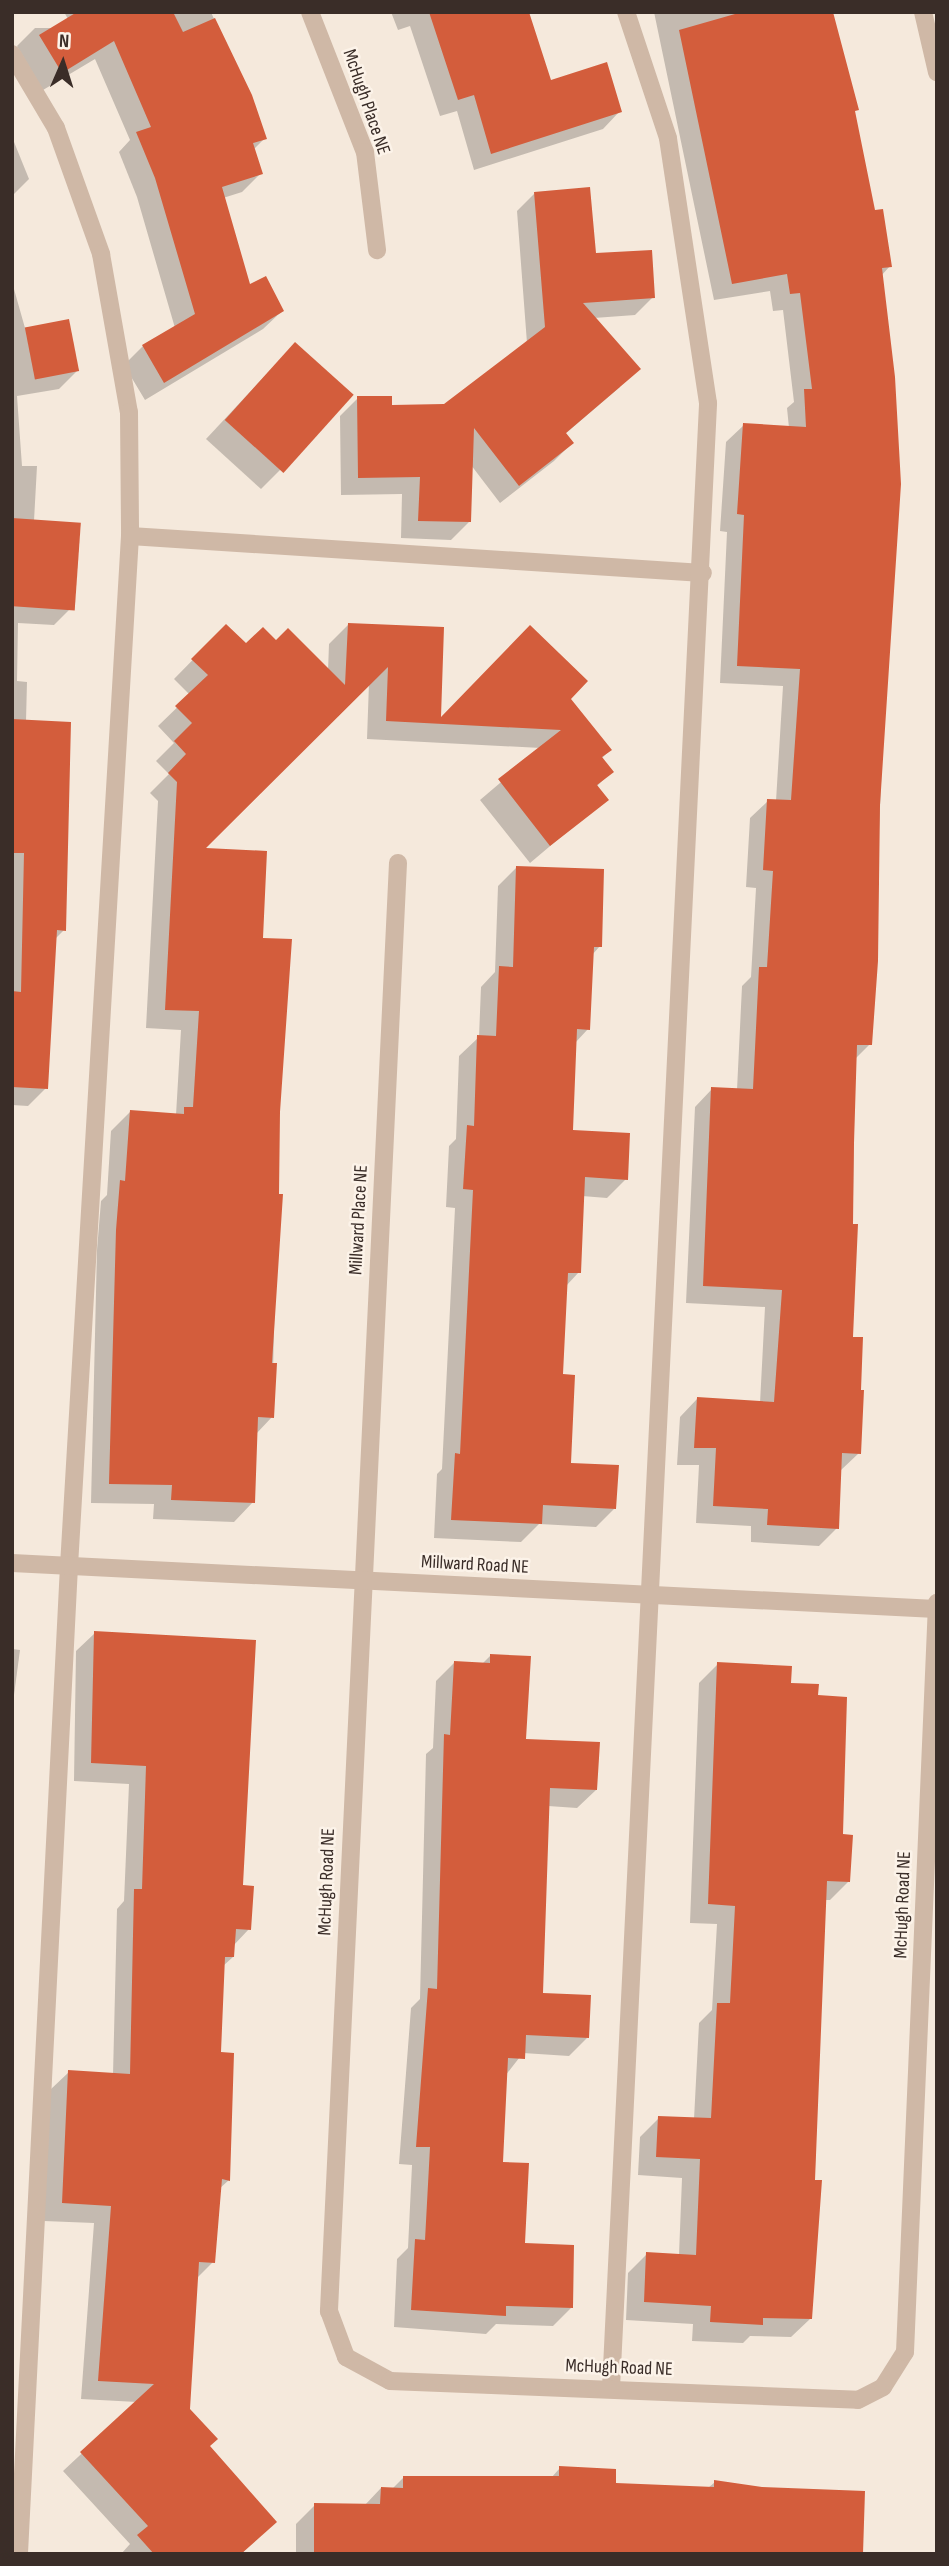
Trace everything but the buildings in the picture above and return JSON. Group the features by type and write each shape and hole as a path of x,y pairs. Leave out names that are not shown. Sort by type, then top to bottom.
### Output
{"street":[{"name":"McHugh Place NE","path":"310,12 365,152 377,250"},
{"path":"611,2388 703,573 708,403 667,138 626,12"},
{"path":"923,12 937,72"},
{"path":"12,54 56,128 101,254 129,412 130,536 69,1566 19,2554"},
{"path":"130,536 703,573"},
{"name":"Millward Place NE","path":"361,1580 398,863"},
{"name":"Millward Road NE","path":"12,1563 936,1609"},
{"name":"McHugh Road NE","path":"361,1580 329,2311 346,2357 390,2381 858,2400 883,2387 905,2353 937,1603"}]}
